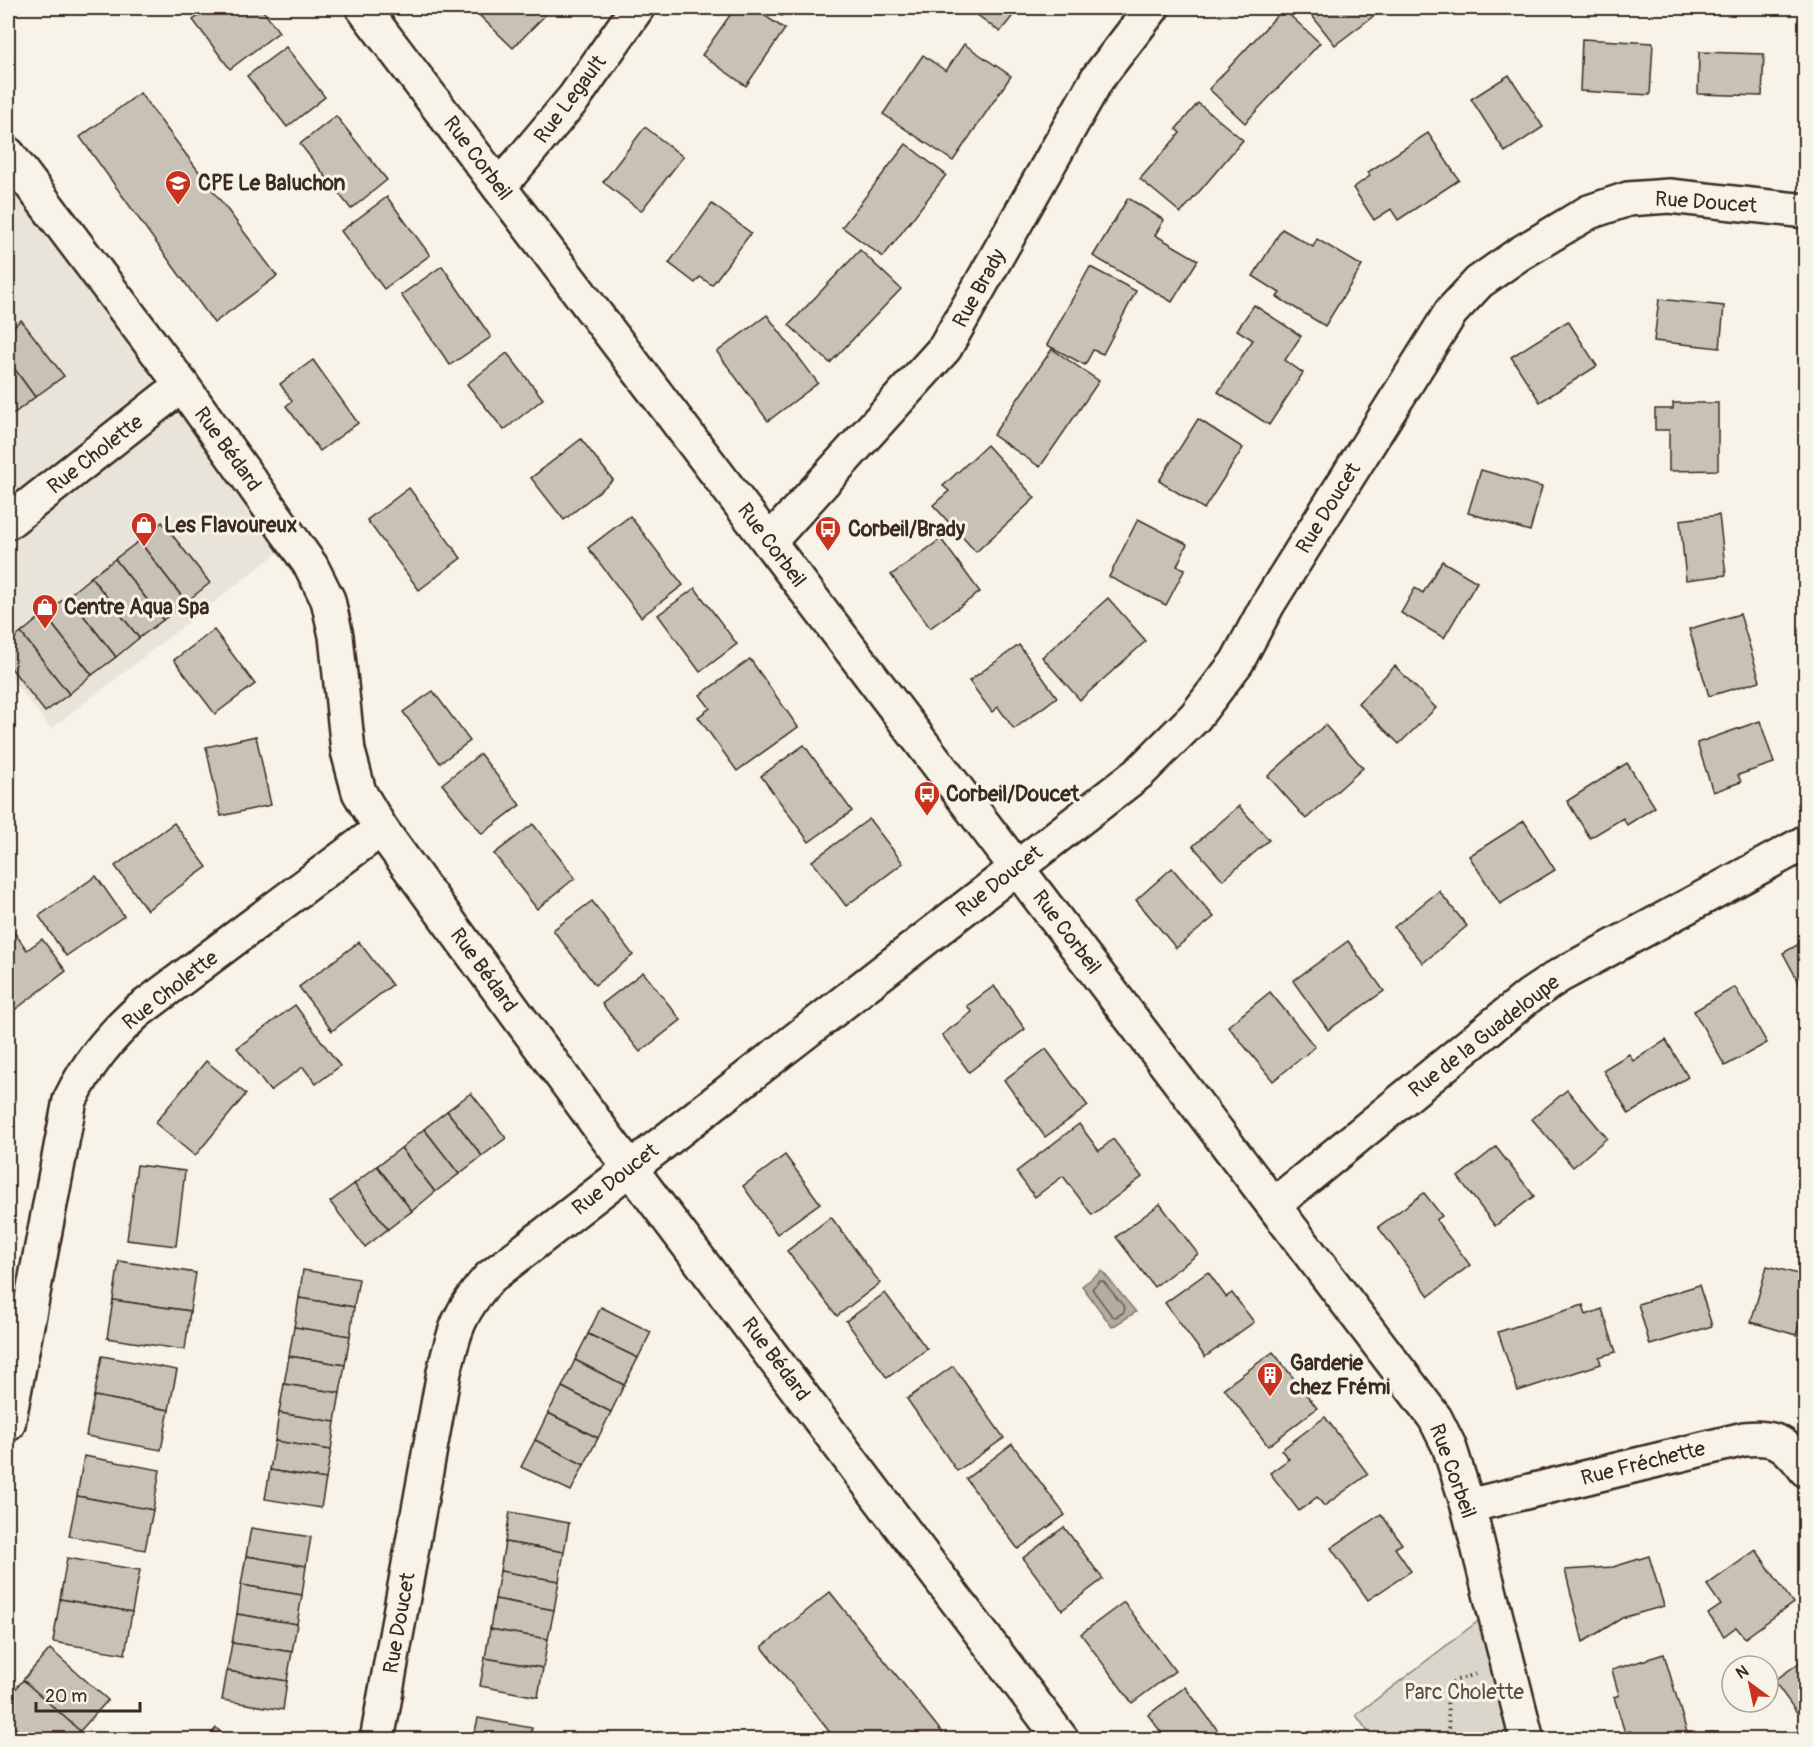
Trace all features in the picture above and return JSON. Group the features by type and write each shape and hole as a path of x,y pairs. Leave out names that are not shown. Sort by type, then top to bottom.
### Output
{"street":[{"name":"Rue Corbeil","path":"363,8 1275,1204 1435,1418 1449,1446 1468,1506 1527,1740"},
{"name":"Rue Legault","path":"499,187 567,107 637,8"},
{"name":"Rue Brady","path":"769,542 945,348 1097,79 1152,8"},
{"name":"Rue Bédard","path":"8,154 182,385 311,566 328,600 336,636 348,751 359,792 381,829 630,1167 1062,1740"},
{"name":"Rue Doucet","path":"377,1740 444,1372 453,1334 466,1305 489,1278 1140,772 1195,717 1237,662 1268,604 1451,312 1479,282 1519,254 1589,212 1628,199 1669,196 1806,211"},
{"name":"Rue Cholette","path":"8,522 182,385"},
{"name":"Rue Cholette","path":"8,1424 70,1100 86,1067 108,1040 137,1012 381,829"},
{"name":"Rue de la Guadeloupe","path":"1275,1204 1529,996 1559,976 1806,842"},
{"name":"Rue Fréchette","path":"1468,1506 1744,1439 1765,1437 1778,1441 1792,1451 1806,1470"}],"path":[{"path":"1450,1740 1446,1688 1457,1680 1481,1672"}],"shaded area":[{"path":"8,154 294,540 51,729 8,674"}],"green space":[{"name":"Parc Cholette","path":"1494,1609 1527,1739 1373,1739 1356,1715"}],"water":[{"path":"1102,1271 1136,1312 1112,1327 1082,1286"}],"building":[{"path":"210,8 261,8 279,32 230,69 193,20"},
{"path":"489,8 552,8 513,48 480,16"},
{"path":"735,8 753,8 785,29 746,86 702,55"},
{"path":"768,8 788,8 782,16"},
{"path":"968,8 1019,8 1000,32"},
{"path":"1306,8 1384,8 1335,45"},
{"path":"1283,9 1320,43 1245,123 1209,89"},
{"path":"1582,39 1653,43 1650,95 1580,91"},
{"path":"964,44 1011,76 953,161 883,114 923,55 946,71"},
{"path":"286,47 325,97 287,127 247,76"},
{"path":"1699,52 1764,54 1762,96 1698,94"},
{"path":"1509,75 1543,127 1505,152 1471,99"},
{"name":"CPE Le Baluchon","path":"140,93 277,276 214,323 80,137"},
{"path":"1198,103 1243,140 1181,213 1140,179 1180,133 1176,129"},
{"path":"336,116 387,180 351,209 300,144"},
{"path":"645,127 683,157 641,211 603,182"},
{"path":"1428,133 1459,180 1398,220 1391,209 1374,220 1353,188 1370,176 1368,172"},
{"path":"906,144 946,175 883,257 842,227"},
{"path":"387,197 430,255 384,289 341,231"},
{"path":"1128,198 1164,220 1155,235 1198,260 1172,302 1093,256"},
{"path":"712,204 751,233 712,285 700,277 695,283 669,263"},
{"path":"1282,229 1313,247 1317,239 1362,266 1325,326 1277,297 1280,293 1253,276"},
{"path":"860,250 901,289 830,363 789,325"},
{"path":"442,266 491,337 450,365 401,295"},
{"path":"1090,267 1136,291 1103,354 1093,350 1085,365 1047,345"},
{"path":"8,292 14,300 8,305"},
{"path":"1659,299 1724,306 1720,348 1654,341"},
{"path":"1254,305 1301,336 1285,360 1303,373 1269,425 1218,392 1253,340 1237,330"},
{"path":"767,315 818,383 768,421 717,352"},
{"path":"21,320 64,376 35,397 8,360 8,331"},
{"path":"1568,321 1597,366 1540,402 1511,357"},
{"path":"1052,349 1099,381 1040,467 993,435"},
{"path":"507,353 543,399 504,430 467,384"},
{"path":"8,360 35,397 8,418"},
{"path":"313,360 358,423 320,451 286,406 292,401 280,384"},
{"path":"1673,403 1718,403 1718,470 1669,471 1669,430 1655,430 1655,409 1673,409"},
{"path":"1198,419 1243,448 1204,509 1159,481"},
{"path":"581,439 613,480 564,520 531,478"},
{"path":"987,445 1035,498 976,552 933,505 949,491 943,486"},
{"path":"1481,470 1542,487 1530,531 1468,513"},
{"path":"409,488 461,558 419,590 367,520"},
{"path":"1719,515 1726,575 1686,580 1680,520"},
{"path":"630,516 683,585 641,617 588,548"},
{"path":"1138,519 1187,544 1177,566 1185,569 1166,605 1109,577"},
{"path":"162,522 210,583 186,602 139,541"},
{"path":"941,539 980,592 930,628 891,575"},
{"path":"139,541 186,602 163,620 115,559"},
{"path":"115,559 163,620 139,638 91,577"},
{"path":"1442,561 1477,582 1444,638 1401,613 1415,588 1423,593"},
{"path":"91,577 139,638 116,657 68,596"},
{"path":"695,588 737,644 700,672 658,615"},
{"path":"68,596 116,657 92,675 44,614"},
{"path":"1108,598 1146,641 1080,700 1042,657"},
{"path":"44,614 92,675 69,694 21,633"},
{"path":"1740,614 1760,681 1709,696 1689,629"},
{"path":"214,630 255,684 215,714 174,660"},
{"path":"21,633 69,694 45,712 8,664 8,643"},
{"path":"1019,645 1057,697 1014,729 998,707 992,712 969,681"},
{"path":"750,659 798,727 737,771 698,717 710,708 700,695"},
{"path":"1395,666 1436,708 1399,744 1358,703"},
{"path":"433,691 470,741 440,763 403,712"},
{"path":"1760,721 1774,763 1738,775 1741,782 1713,792 1697,743"},
{"path":"1325,725 1363,768 1306,819 1268,776"},
{"path":"256,736 271,805 221,816 206,747"},
{"path":"804,745 852,811 809,842 761,776"},
{"path":"480,754 520,805 482,834 442,784"},
{"path":"1627,763 1655,807 1627,825 1623,818 1590,838 1567,801"},
{"path":"1239,806 1269,840 1223,880 1193,846"},
{"path":"869,819 903,863 846,906 812,861"},
{"path":"1524,821 1555,870 1500,904 1469,856"},
{"path":"174,823 207,867 147,910 115,866"},
{"path":"533,824 575,878 537,909 494,854"},
{"path":"1172,868 1214,917 1176,948 1136,900"},
{"path":"96,876 124,916 66,956 39,916"},
{"path":"1439,891 1467,926 1423,963 1394,927"},
{"path":"592,901 633,955 595,985 553,930"},
{"path":"8,924 27,950 42,939 66,971 12,1012 8,1007"},
{"path":"1806,940 1806,989 1803,990 1783,953"},
{"path":"1348,941 1384,991 1328,1030 1293,981"},
{"path":"359,942 392,985 332,1031 299,987"},
{"path":"643,972 681,1020 640,1052 602,1004"},
{"path":"994,986 1025,1029 969,1072 942,1035 972,1012 967,1006"},
{"path":"1735,987 1767,1043 1725,1066 1694,1011"},
{"path":"1270,992 1315,1047 1273,1081 1228,1026"},
{"path":"295,1005 340,1066 316,1084 303,1067 270,1091 237,1048"},
{"path":"1666,1040 1688,1077 1629,1114 1603,1070 1629,1054 1633,1061"},
{"path":"1046,1049 1088,1106 1045,1137 1004,1080"},
{"path":"206,1061 246,1094 195,1156 155,1123"},
{"path":"1567,1090 1607,1138 1573,1167 1532,1119"},
{"path":"471,1093 506,1138 482,1156 447,1111"},
{"path":"447,1111 482,1156 459,1174 424,1129"},
{"path":"1079,1124 1099,1151 1113,1139 1142,1177 1092,1215 1063,1176 1035,1197 1016,1172"},
{"path":"424,1129 459,1174 435,1192 401,1148"},
{"path":"1496,1147 1534,1196 1495,1226 1458,1177"},
{"path":"401,1148 435,1192 412,1211 377,1166"},
{"path":"785,1155 820,1203 777,1234 743,1186"},
{"path":"137,1165 185,1171 176,1246 127,1240"},
{"path":"377,1166 412,1211 388,1229 354,1184"},
{"path":"354,1184 388,1229 365,1247 330,1202"},
{"path":"1424,1193 1442,1216 1436,1220 1470,1265 1429,1296 1378,1227"},
{"path":"1160,1204 1198,1254 1154,1287 1116,1237"},
{"path":"831,1217 880,1283 837,1316 787,1251"},
{"path":"119,1261 196,1273 190,1311 113,1300"},
{"path":"1767,1266 1806,1276 1806,1302 1796,1335 1751,1322"},
{"path":"303,1270 359,1279 354,1307 299,1298"},
{"path":"1208,1272 1226,1297 1232,1293 1254,1322 1205,1357 1165,1303"},
{"path":"1699,1285 1712,1326 1650,1345 1638,1304"},
{"path":"885,1293 927,1349 887,1378 846,1321"},
{"path":"299,1298 354,1307 350,1336 294,1327"},
{"path":"113,1300 190,1311 185,1350 107,1338"},
{"path":"1583,1305 1586,1315 1602,1309 1616,1352 1599,1357 1601,1364 1518,1391 1498,1332"},
{"path":"601,1307 651,1332 638,1358 588,1334"},
{"path":"294,1327 350,1336 345,1365 289,1356"},
{"path":"588,1334 638,1358 624,1385 575,1360"},
{"name":"Garderie chez Frémi","path":"1273,1352 1317,1408 1268,1446 1224,1388"},
{"path":"102,1356 177,1370 169,1410 94,1396"},
{"path":"289,1356 345,1365 340,1393 284,1384"},
{"path":"575,1360 624,1385 611,1412 562,1387"},
{"path":"953,1366 1004,1438 957,1471 907,1399"},
{"path":"284,1384 340,1393 335,1422 279,1413"},
{"path":"562,1387 611,1412 598,1438 548,1413"},
{"path":"94,1396 169,1410 161,1450 86,1436"},
{"path":"279,1413 335,1422 331,1450 275,1441"},
{"path":"548,1413 598,1438 584,1465 535,1440"},
{"path":"1325,1417 1368,1474 1324,1506 1317,1497 1299,1511 1270,1473 1289,1459 1281,1450"},
{"path":"535,1440 584,1465 571,1491 521,1467"},
{"path":"275,1441 331,1450 326,1479 270,1470"},
{"path":"1012,1444 1065,1515 1018,1549 966,1479"},
{"path":"84,1456 160,1470 153,1510 77,1496"},
{"path":"270,1470 326,1479 321,1508 265,1499"},
{"path":"77,1496 153,1510 145,1550 69,1536"},
{"path":"510,1512 569,1523 564,1552 505,1542"},
{"path":"1381,1514 1402,1544 1395,1548 1411,1571 1368,1600 1331,1548"},
{"path":"1064,1527 1103,1579 1062,1610 1023,1558"},
{"path":"251,1528 311,1537 306,1566 246,1556"},
{"path":"505,1542 564,1552 559,1581 500,1571"},
{"path":"1756,1550 1793,1603 1745,1638 1736,1627 1724,1636 1708,1614 1721,1605 1707,1585"},
{"path":"246,1556 306,1566 302,1595 241,1585"},
{"path":"1649,1556 1664,1606 1622,1618 1583,1642 1565,1570 1613,1567"},
{"path":"67,1558 140,1570 132,1612 60,1599"},
{"path":"500,1571 559,1581 554,1610 495,1599"},
{"path":"241,1585 302,1595 297,1624 237,1614"},
{"path":"830,1592 948,1740 836,1740 762,1647"},
{"path":"60,1599 132,1612 125,1654 53,1642"},
{"path":"495,1599 554,1610 548,1639 490,1629"},
{"path":"1124,1602 1175,1671 1132,1703 1081,1634"},
{"path":"237,1614 297,1624 292,1652 232,1643"},
{"path":"490,1629 548,1639 543,1668 485,1658"},
{"path":"232,1643 292,1652 287,1681 227,1671"},
{"path":"50,1649 108,1700 80,1731 23,1680"},
{"path":"1664,1654 1688,1736 1678,1740 1633,1740 1630,1731 1625,1733 1614,1697 1619,1695 1612,1670"},
{"path":"485,1658 543,1668 538,1697 480,1686"},
{"path":"1806,1658 1806,1725 1780,1689 1780,1677"},
{"path":"227,1671 287,1681 283,1710 222,1700"},
{"path":"23,1680 80,1731 73,1740 28,1740 8,1721 8,1698"},
{"path":"1185,1687 1225,1740 1167,1740 1148,1715"},
{"path":"478,1718 532,1728 530,1740 473,1740"},
{"path":"216,1728 230,1740 206,1740"}],"place":[{"name":"CPE Le Baluchon","path":"178,206"},
{"name":"Les Flavoureux","path":"144,548"},
{"name":"Corbeil/Brady","path":"828,552"},
{"name":"Centre Aqua Spa","path":"45,630"},
{"name":"Corbeil/Doucet","path":"927,817"},
{"name":"Garderie chez Frémi","path":"1270,1398"}]}
